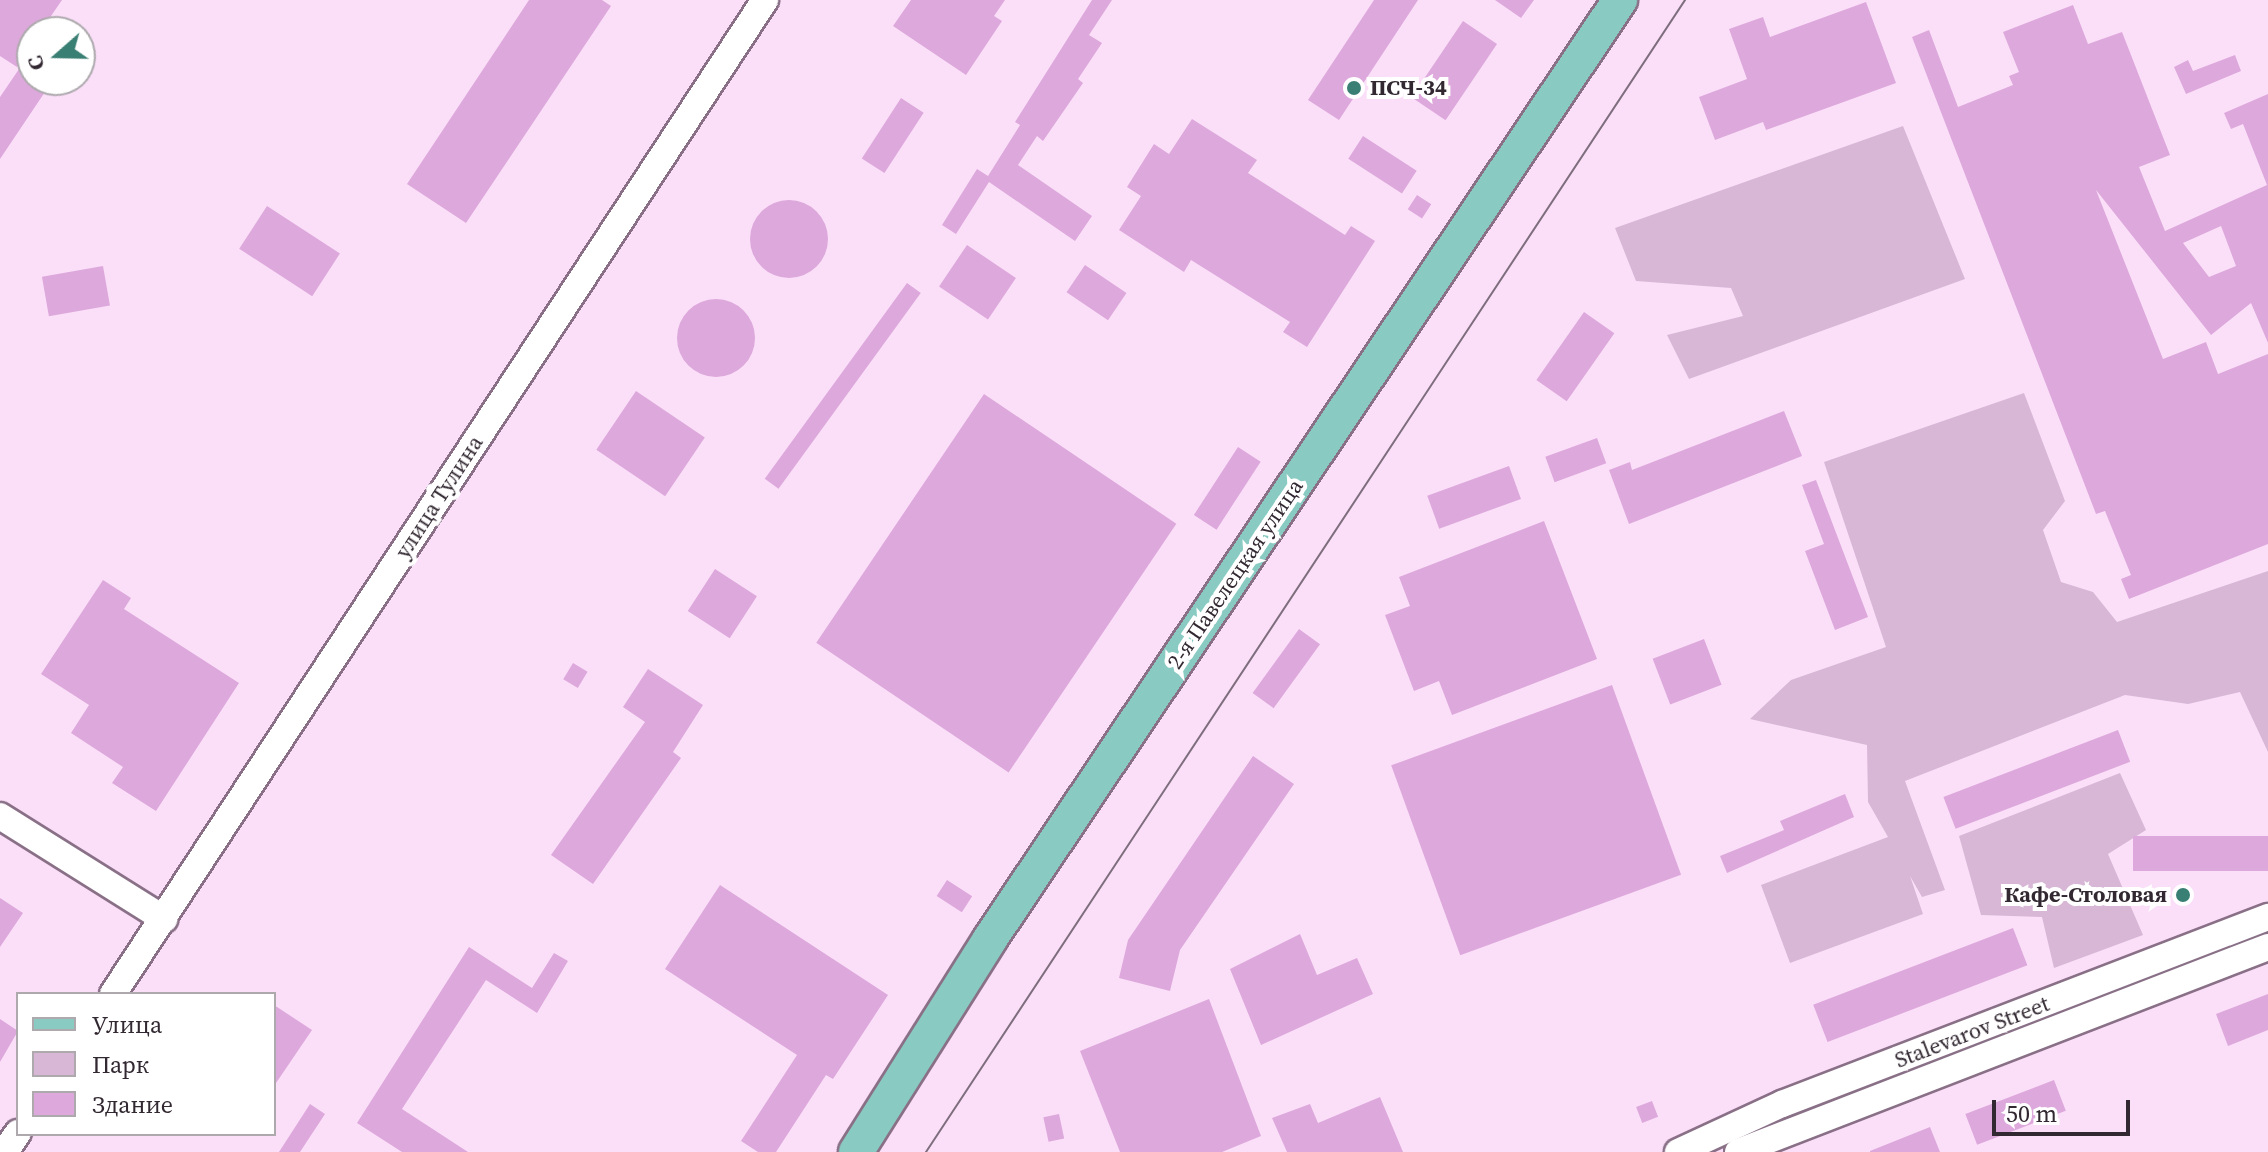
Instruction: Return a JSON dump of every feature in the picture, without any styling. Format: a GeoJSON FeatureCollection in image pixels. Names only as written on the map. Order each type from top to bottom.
{"type":"FeatureCollection","features":[{"type":"Feature","properties":{"kind":"main road","name":"2-я Павелецкая улица"},"geometry":{"type":"LineString","coordinates":[[856,1152],[990,939],[1620,0]]}},
{"type":"Feature","properties":{"kind":"street","name":"улица Тулина"},"geometry":{"type":"LineString","coordinates":[[114,992],[765,0]]}},
{"type":"Feature","properties":{"kind":"street"},"geometry":{"type":"LineString","coordinates":[[0,816],[164,919]]}},
{"type":"Feature","properties":{"kind":"street","name":"Stalevarov Street"},"geometry":{"type":"LineString","coordinates":[[1678,1152],[1782,1104],[2268,917]]}},
{"type":"Feature","properties":{"kind":"street","name":"Stalevarov Street"},"geometry":{"type":"LineString","coordinates":[[1738,1152],[2268,947]]}},
{"type":"Feature","properties":{"kind":"green space"},"geometry":{"type":"Polygon","coordinates":[[[1903,126],[1965,279],[1689,379],[1667,335],[1743,316],[1731,288],[1636,281],[1615,228],[1903,126]]]}},
{"type":"Feature","properties":{"kind":"green space"},"geometry":{"type":"Polygon","coordinates":[[[2024,393],[2065,501],[2043,530],[2061,582],[2093,592],[2117,622],[2268,571],[2268,752],[2240,692],[2188,704],[2125,695],[1905,781],[1945,890],[1922,897],[1910,876],[1923,914],[1790,963],[1761,885],[1888,837],[1868,802],[1867,745],[1750,719],[1791,680],[1886,647],[1824,462],[2024,393]]]}},
{"type":"Feature","properties":{"kind":"green space"},"geometry":{"type":"Polygon","coordinates":[[[2120,773],[2146,830],[2108,854],[2143,935],[2054,968],[2042,917],[1981,915],[1959,836],[2120,773]]]}},
{"type":"Feature","properties":{"kind":"building"},"geometry":{"type":"Polygon","coordinates":[[[0,0],[62,0],[51,16],[16,16],[16,66],[0,56],[0,0]]]}},
{"type":"Feature","properties":{"kind":"building"},"geometry":{"type":"Polygon","coordinates":[[[529,0],[602,0],[611,6],[466,223],[407,184],[529,0]]]}},
{"type":"Feature","properties":{"kind":"building"},"geometry":{"type":"Polygon","coordinates":[[[911,0],[1005,0],[994,16],[1002,21],[966,75],[893,26],[911,0]]]}},
{"type":"Feature","properties":{"kind":"building"},"geometry":{"type":"Polygon","coordinates":[[[1092,0],[1112,0],[1089,35],[1102,43],[1078,79],[1083,83],[1043,141],[1037,136],[1018,165],[1092,216],[1075,241],[989,182],[956,234],[942,225],[977,169],[988,176],[1020,125],[1015,122],[1092,0]]]}},
{"type":"Feature","properties":{"kind":"building"},"geometry":{"type":"Polygon","coordinates":[[[1374,0],[1418,0],[1339,120],[1308,100],[1374,0]]]}},
{"type":"Feature","properties":{"kind":"building"},"geometry":{"type":"Polygon","coordinates":[[[1495,0],[1534,0],[1521,18],[1495,0]]]}},
{"type":"Feature","properties":{"kind":"building"},"geometry":{"type":"Polygon","coordinates":[[[1866,2],[1896,83],[1766,130],[1763,122],[1715,140],[1699,97],[1747,79],[1729,29],[1763,17],[1770,37],[1866,2]]]}},
{"type":"Feature","properties":{"kind":"building"},"geometry":{"type":"Polygon","coordinates":[[[2073,5],[2088,44],[2122,32],[2170,155],[2139,167],[2165,231],[2267,185],[2243,124],[2231,129],[2224,113],[2268,94],[2268,343],[2251,303],[2211,335],[2096,190],[2163,359],[2206,342],[2218,374],[2268,354],[2268,544],[2129,599],[2121,579],[2131,575],[2105,511],[2096,514],[1912,37],[1929,30],[1958,107],[2013,85],[2009,76],[2019,72],[2003,32],[2073,5]],[[2221,226],[2183,243],[2209,277],[2236,266],[2221,226]]]}},
{"type":"Feature","properties":{"kind":"building"},"geometry":{"type":"Polygon","coordinates":[[[1463,21],[1497,44],[1446,120],[1412,97],[1463,21]]]}},
{"type":"Feature","properties":{"kind":"building"},"geometry":{"type":"Polygon","coordinates":[[[2235,55],[2241,71],[2186,94],[2174,67],[2188,60],[2193,71],[2235,55]]]}},
{"type":"Feature","properties":{"kind":"building"},"geometry":{"type":"Polygon","coordinates":[[[16,74],[16,96],[42,96],[0,159],[0,97],[16,74]]]}},
{"type":"Feature","properties":{"kind":"building"},"geometry":{"type":"Polygon","coordinates":[[[901,98],[924,113],[884,173],[862,158],[901,98]]]}},
{"type":"Feature","properties":{"kind":"building"},"geometry":{"type":"Polygon","coordinates":[[[1192,119],[1257,160],[1248,173],[1345,235],[1351,226],[1375,241],[1307,347],[1283,332],[1290,322],[1191,260],[1184,272],[1119,230],[1141,196],[1127,187],[1154,144],[1169,154],[1192,119]]]}},
{"type":"Feature","properties":{"kind":"building"},"geometry":{"type":"Polygon","coordinates":[[[1363,136],[1417,171],[1402,194],[1348,159],[1363,136]]]}},
{"type":"Feature","properties":{"kind":"building"},"geometry":{"type":"Polygon","coordinates":[[[1417,195],[1431,204],[1422,219],[1408,209],[1417,195]]]}},
{"type":"Feature","properties":{"kind":"building"},"geometry":{"type":"Polygon","coordinates":[[[789,200],[804,203],[816,212],[825,224],[828,239],[825,254],[816,266],[804,275],[789,278],[774,275],[762,266],[753,254],[750,239],[753,224],[762,212],[774,203],[789,200]]]}},
{"type":"Feature","properties":{"kind":"building"},"geometry":{"type":"Polygon","coordinates":[[[267,206],[340,253],[312,296],[239,249],[267,206]]]}},
{"type":"Feature","properties":{"kind":"building"},"geometry":{"type":"Polygon","coordinates":[[[967,245],[1016,278],[988,319],[939,286],[967,245]]]}},
{"type":"Feature","properties":{"kind":"building"},"geometry":{"type":"Polygon","coordinates":[[[1085,265],[1126,293],[1108,320],[1067,292],[1085,265]]]}},
{"type":"Feature","properties":{"kind":"building"},"geometry":{"type":"Polygon","coordinates":[[[103,266],[110,305],[49,316],[42,277],[103,266]]]}},
{"type":"Feature","properties":{"kind":"building"},"geometry":{"type":"Polygon","coordinates":[[[907,283],[921,293],[779,489],[765,479],[907,283]]]}},
{"type":"Feature","properties":{"kind":"building"},"geometry":{"type":"Polygon","coordinates":[[[716,299],[731,302],[743,311],[752,323],[755,338],[752,353],[743,365],[731,374],[716,377],[701,374],[689,365],[680,353],[677,338],[680,323],[689,311],[701,302],[716,299]]]}},
{"type":"Feature","properties":{"kind":"building"},"geometry":{"type":"Polygon","coordinates":[[[1584,312],[1614,333],[1567,401],[1536,380],[1584,312]]]}},
{"type":"Feature","properties":{"kind":"building"},"geometry":{"type":"Polygon","coordinates":[[[636,391],[705,437],[665,496],[596,450],[636,391]]]}},
{"type":"Feature","properties":{"kind":"building"},"geometry":{"type":"Polygon","coordinates":[[[984,394],[1176,524],[1009,772],[816,643],[984,394]]]}},
{"type":"Feature","properties":{"kind":"building"},"geometry":{"type":"Polygon","coordinates":[[[1784,411],[1802,456],[1629,524],[1609,470],[1630,462],[1632,470],[1784,411]]]}},
{"type":"Feature","properties":{"kind":"building"},"geometry":{"type":"Polygon","coordinates":[[[1597,438],[1606,463],[1555,482],[1545,457],[1597,438]]]}},
{"type":"Feature","properties":{"kind":"building"},"geometry":{"type":"Polygon","coordinates":[[[1238,447],[1261,462],[1217,530],[1194,515],[1238,447]]]}},
{"type":"Feature","properties":{"kind":"building"},"geometry":{"type":"Polygon","coordinates":[[[1509,466],[1521,499],[1439,529],[1427,496],[1509,466]]]}},
{"type":"Feature","properties":{"kind":"building"},"geometry":{"type":"Polygon","coordinates":[[[1816,480],[1868,617],[1835,630],[1805,551],[1824,544],[1802,485],[1816,480]]]}},
{"type":"Feature","properties":{"kind":"building"},"geometry":{"type":"Polygon","coordinates":[[[1544,521],[1597,659],[1452,715],[1439,681],[1414,691],[1385,615],[1410,606],[1399,577],[1544,521]]]}},
{"type":"Feature","properties":{"kind":"building"},"geometry":{"type":"Polygon","coordinates":[[[715,569],[757,596],[730,638],[688,611],[715,569]]]}},
{"type":"Feature","properties":{"kind":"building"},"geometry":{"type":"Polygon","coordinates":[[[103,580],[131,598],[124,609],[239,683],[156,811],[112,783],[123,767],[71,733],[89,705],[41,674],[103,580]]]}},
{"type":"Feature","properties":{"kind":"building"},"geometry":{"type":"Polygon","coordinates":[[[1299,629],[1320,644],[1274,708],[1253,693],[1299,629]]]}},
{"type":"Feature","properties":{"kind":"building"},"geometry":{"type":"Polygon","coordinates":[[[1704,639],[1722,685],[1670,704],[1653,659],[1704,639]]]}},
{"type":"Feature","properties":{"kind":"building"},"geometry":{"type":"Polygon","coordinates":[[[573,663],[588,672],[578,688],[563,679],[573,663]]]}},
{"type":"Feature","properties":{"kind":"building"},"geometry":{"type":"Polygon","coordinates":[[[648,669],[703,705],[673,752],[681,758],[593,884],[551,855],[645,722],[623,707],[648,669]]]}},
{"type":"Feature","properties":{"kind":"building"},"geometry":{"type":"Polygon","coordinates":[[[1612,685],[1681,875],[1460,955],[1391,765],[1612,685]]]}},
{"type":"Feature","properties":{"kind":"building"},"geometry":{"type":"Polygon","coordinates":[[[2118,730],[2130,762],[1956,829],[1943,797],[2118,730]]]}},
{"type":"Feature","properties":{"kind":"building"},"geometry":{"type":"Polygon","coordinates":[[[1253,756],[1294,784],[1180,950],[1170,991],[1119,978],[1128,940],[1253,756]]]}},
{"type":"Feature","properties":{"kind":"building"},"geometry":{"type":"Polygon","coordinates":[[[1845,794],[1854,817],[1727,873],[1720,856],[1784,830],[1780,821],[1845,794]]]}},
{"type":"Feature","properties":{"kind":"building"},"geometry":{"type":"Polygon","coordinates":[[[2133,836],[2268,836],[2268,871],[2133,871],[2133,836]]]}},
{"type":"Feature","properties":{"kind":"building"},"geometry":{"type":"Polygon","coordinates":[[[947,880],[972,896],[962,912],[937,896],[947,880]]]}},
{"type":"Feature","properties":{"kind":"building"},"geometry":{"type":"Polygon","coordinates":[[[720,885],[888,995],[833,1079],[826,1075],[776,1152],[758,1152],[741,1141],[797,1055],[665,969],[720,885]]]}},
{"type":"Feature","properties":{"kind":"building"},"geometry":{"type":"Polygon","coordinates":[[[0,898],[23,913],[0,947],[0,898]]]}},
{"type":"Feature","properties":{"kind":"building"},"geometry":{"type":"Polygon","coordinates":[[[2013,928],[2027,965],[1828,1042],[1813,1005],[2013,928]]]}},
{"type":"Feature","properties":{"kind":"building"},"geometry":{"type":"Polygon","coordinates":[[[1300,934],[1317,975],[1357,958],[1373,994],[1261,1045],[1230,969],[1300,934]]]}},
{"type":"Feature","properties":{"kind":"building"},"geometry":{"type":"Polygon","coordinates":[[[469,947],[532,988],[554,953],[568,961],[537,1013],[486,980],[402,1109],[468,1152],[402,1152],[357,1123],[469,947]]]}},
{"type":"Feature","properties":{"kind":"building"},"geometry":{"type":"Polygon","coordinates":[[[2268,994],[2268,1030],[2228,1046],[2216,1014],[2268,994]]]}},
{"type":"Feature","properties":{"kind":"building"},"geometry":{"type":"Polygon","coordinates":[[[1209,999],[1261,1136],[1222,1152],[1120,1152],[1080,1051],[1209,999]]]}},
{"type":"Feature","properties":{"kind":"building"},"geometry":{"type":"Polygon","coordinates":[[[276,1006],[312,1030],[276,1083],[276,1006]]]}},
{"type":"Feature","properties":{"kind":"building"},"geometry":{"type":"Polygon","coordinates":[[[0,1019],[16,1030],[16,1034],[0,1062],[0,1019]]]}},
{"type":"Feature","properties":{"kind":"building"},"geometry":{"type":"Polygon","coordinates":[[[2054,1080],[2066,1111],[1977,1145],[1965,1114],[2054,1080]]]}},
{"type":"Feature","properties":{"kind":"building"},"geometry":{"type":"Polygon","coordinates":[[[1380,1097],[1403,1152],[1287,1152],[1272,1118],[1310,1104],[1318,1123],[1380,1097]]]}},
{"type":"Feature","properties":{"kind":"building"},"geometry":{"type":"Polygon","coordinates":[[[1652,1101],[1658,1117],[1642,1123],[1636,1107],[1652,1101]]]}},
{"type":"Feature","properties":{"kind":"building"},"geometry":{"type":"Polygon","coordinates":[[[310,1104],[325,1114],[300,1152],[279,1152],[310,1104]]]}},
{"type":"Feature","properties":{"kind":"building"},"geometry":{"type":"Polygon","coordinates":[[[1059,1114],[1064,1138],[1049,1142],[1043,1117],[1059,1114]]]}},
{"type":"Feature","properties":{"kind":"building"},"geometry":{"type":"Polygon","coordinates":[[[1930,1127],[1940,1152],[1870,1152],[1870,1151],[1930,1127]]]}},
{"type":"Feature","properties":{"kind":"tram line"},"geometry":{"type":"LineString","coordinates":[[926,1152],[1685,0]]}},
{"type":"Feature","properties":{"kind":"place","name":"ПСЧ-34"},"geometry":{"type":"Point","coordinates":[1354,88]}},
{"type":"Feature","properties":{"kind":"place","name":"Кафе-Столовая"},"geometry":{"type":"Point","coordinates":[2183,895]}}]}
